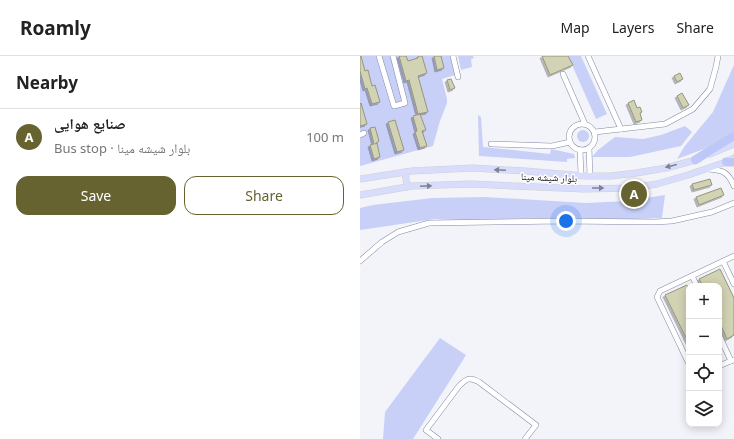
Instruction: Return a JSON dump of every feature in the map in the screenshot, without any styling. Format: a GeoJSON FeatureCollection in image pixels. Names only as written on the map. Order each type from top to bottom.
{"type":"FeatureCollection","features":[{"type":"Feature","properties":{"kind":"highway"},"geometry":{"type":"LineString","coordinates":[[695,160],[734,136]]}},
{"type":"Feature","properties":{"kind":"main road","name":"بلوار شیشه مینا"},"geometry":{"type":"LineString","coordinates":[[360,179],[405,172],[473,168],[590,176],[636,174],[695,160],[734,144]]}},
{"type":"Feature","properties":{"kind":"main road","name":"بلوار شیشه مینا"},"geometry":{"type":"LineString","coordinates":[[360,195],[407,187],[471,184],[576,188],[631,188],[657,184],[688,175],[730,162],[734,158]]}},
{"type":"Feature","properties":{"kind":"main road"},"geometry":{"type":"LineString","coordinates":[[405,172],[407,187]]}},
{"type":"Feature","properties":{"kind":"street"},"geometry":{"type":"LineString","coordinates":[[379,56],[394,106],[405,103],[393,56]]}},
{"type":"Feature","properties":{"kind":"street"},"geometry":{"type":"LineString","coordinates":[[453,56],[458,77]]}},
{"type":"Feature","properties":{"kind":"street"},"geometry":{"type":"LineString","coordinates":[[588,56],[621,129]]}},
{"type":"Feature","properties":{"kind":"street"},"geometry":{"type":"LineString","coordinates":[[595,132],[665,124],[693,109],[710,89],[718,56]]}},
{"type":"Feature","properties":{"kind":"street"},"geometry":{"type":"LineString","coordinates":[[563,74],[585,124],[592,128],[595,132],[596,137],[593,145],[585,150],[580,150],[572,146],[569,137],[571,130],[577,125],[585,124]]}},
{"type":"Feature","properties":{"kind":"street"},"geometry":{"type":"LineString","coordinates":[[491,144],[552,146],[570,142]]}},
{"type":"Feature","properties":{"kind":"street"},"geometry":{"type":"LineString","coordinates":[[589,148],[590,176]]}},
{"type":"Feature","properties":{"kind":"street"},"geometry":{"type":"LineString","coordinates":[[580,150],[581,175]]}},
{"type":"Feature","properties":{"kind":"street"},"geometry":{"type":"LineString","coordinates":[[707,169],[724,171],[734,186]]}},
{"type":"Feature","properties":{"kind":"street"},"geometry":{"type":"LineString","coordinates":[[360,261],[382,242],[398,232],[429,223],[564,221],[655,222],[712,212],[734,203]]}},
{"type":"Feature","properties":{"kind":"street"},"geometry":{"type":"LineString","coordinates":[[686,358],[657,297],[660,290],[734,256]]}},
{"type":"Feature","properties":{"kind":"street"},"geometry":{"type":"LineString","coordinates":[[723,261],[734,284]]}},
{"type":"Feature","properties":{"kind":"street"},"geometry":{"type":"LineString","coordinates":[[692,276],[696,283]]}},
{"type":"Feature","properties":{"kind":"street"},"geometry":{"type":"LineString","coordinates":[[722,340],[733,360],[722,365]]}},
{"type":"Feature","properties":{"kind":"street"},"geometry":{"type":"LineString","coordinates":[[438,439],[426,430],[459,386],[465,380],[473,378],[536,425],[525,439]]}},
{"type":"Feature","properties":{"kind":"shaded area"},"geometry":{"type":"Polygon","coordinates":[[[360,56],[450,56],[455,75],[442,79],[447,103],[433,146],[360,166],[360,56]]]}},
{"type":"Feature","properties":{"kind":"shaded area"},"geometry":{"type":"Polygon","coordinates":[[[458,56],[473,56],[474,58],[471,59],[472,67],[461,70],[458,56]]]}},
{"type":"Feature","properties":{"kind":"shaded area"},"geometry":{"type":"Polygon","coordinates":[[[568,56],[581,56],[607,114],[596,119],[568,56]]]}},
{"type":"Feature","properties":{"kind":"shaded area"},"geometry":{"type":"Polygon","coordinates":[[[734,65],[734,133],[715,145],[677,159],[684,147],[713,112],[734,65]]]}},
{"type":"Feature","properties":{"kind":"shaded area"},"geometry":{"type":"Polygon","coordinates":[[[478,115],[481,117],[483,147],[550,154],[551,149],[574,154],[575,158],[567,159],[567,162],[479,156],[478,115]]]}},
{"type":"Feature","properties":{"kind":"shaded area"},"geometry":{"type":"Polygon","coordinates":[[[685,126],[692,132],[681,146],[630,157],[592,157],[598,150],[615,137],[643,139],[661,135],[685,126]]]}},
{"type":"Feature","properties":{"kind":"shaded area"},"geometry":{"type":"Polygon","coordinates":[[[581,130],[585,130],[589,136],[585,142],[581,142],[577,138],[577,134],[581,130]]]}},
{"type":"Feature","properties":{"kind":"shaded area"},"geometry":{"type":"Polygon","coordinates":[[[665,195],[662,218],[435,219],[360,230],[360,208],[432,198],[485,197],[586,203],[626,201],[665,195]]]}},
{"type":"Feature","properties":{"kind":"shaded area"},"geometry":{"type":"Polygon","coordinates":[[[440,338],[466,355],[413,439],[383,439],[385,412],[440,338]]]}},
{"type":"Feature","properties":{"kind":"building"},"geometry":{"type":"Polygon","coordinates":[[[360,56],[365,71],[368,70],[372,86],[375,85],[380,102],[372,104],[367,88],[365,89],[360,71],[360,56]]]}},
{"type":"Feature","properties":{"kind":"building"},"geometry":{"type":"Polygon","coordinates":[[[399,56],[406,56],[408,61],[418,58],[418,56],[422,56],[427,73],[418,76],[428,112],[418,114],[409,80],[406,81],[399,56]]]}},
{"type":"Feature","properties":{"kind":"building"},"geometry":{"type":"Polygon","coordinates":[[[434,56],[441,56],[444,68],[437,70],[434,56]]]}},
{"type":"Feature","properties":{"kind":"building"},"geometry":{"type":"Polygon","coordinates":[[[542,56],[568,56],[573,65],[550,75],[542,56]]]}},
{"type":"Feature","properties":{"kind":"building"},"geometry":{"type":"Polygon","coordinates":[[[680,73],[683,79],[677,82],[674,76],[680,73]]]}},
{"type":"Feature","properties":{"kind":"building"},"geometry":{"type":"Polygon","coordinates":[[[451,79],[455,88],[450,90],[447,80],[451,79]]]}},
{"type":"Feature","properties":{"kind":"building"},"geometry":{"type":"Polygon","coordinates":[[[682,93],[689,105],[683,108],[677,96],[682,93]]]}},
{"type":"Feature","properties":{"kind":"building"},"geometry":{"type":"Polygon","coordinates":[[[634,100],[637,108],[640,107],[642,112],[640,113],[642,120],[636,122],[628,103],[634,100]]]}},
{"type":"Feature","properties":{"kind":"building"},"geometry":{"type":"Polygon","coordinates":[[[361,103],[367,124],[360,126],[360,104],[361,103]]]}},
{"type":"Feature","properties":{"kind":"building"},"geometry":{"type":"Polygon","coordinates":[[[420,114],[426,130],[422,131],[427,146],[420,148],[415,132],[417,131],[413,116],[420,114]]]}},
{"type":"Feature","properties":{"kind":"building"},"geometry":{"type":"Polygon","coordinates":[[[395,120],[404,150],[397,152],[388,122],[395,120]]]}},
{"type":"Feature","properties":{"kind":"building"},"geometry":{"type":"Polygon","coordinates":[[[375,127],[379,141],[375,144],[377,143],[380,157],[374,159],[370,145],[374,144],[370,128],[375,127]]]}},
{"type":"Feature","properties":{"kind":"building"},"geometry":{"type":"Polygon","coordinates":[[[710,179],[712,185],[694,190],[692,184],[710,179]]]}},
{"type":"Feature","properties":{"kind":"building"},"geometry":{"type":"Polygon","coordinates":[[[721,188],[724,195],[699,205],[696,197],[721,188]]]}},
{"type":"Feature","properties":{"kind":"building"},"geometry":{"type":"Polygon","coordinates":[[[720,269],[734,298],[734,335],[727,339],[722,328],[722,283],[701,283],[699,279],[720,269]]]}},
{"type":"Feature","properties":{"kind":"building"},"geometry":{"type":"Polygon","coordinates":[[[686,285],[686,338],[665,295],[686,285]]]}},
{"type":"Feature","properties":{"kind":"place","name":"صنایع هوایی"},"geometry":{"type":"Point","coordinates":[634,194]}}]}
